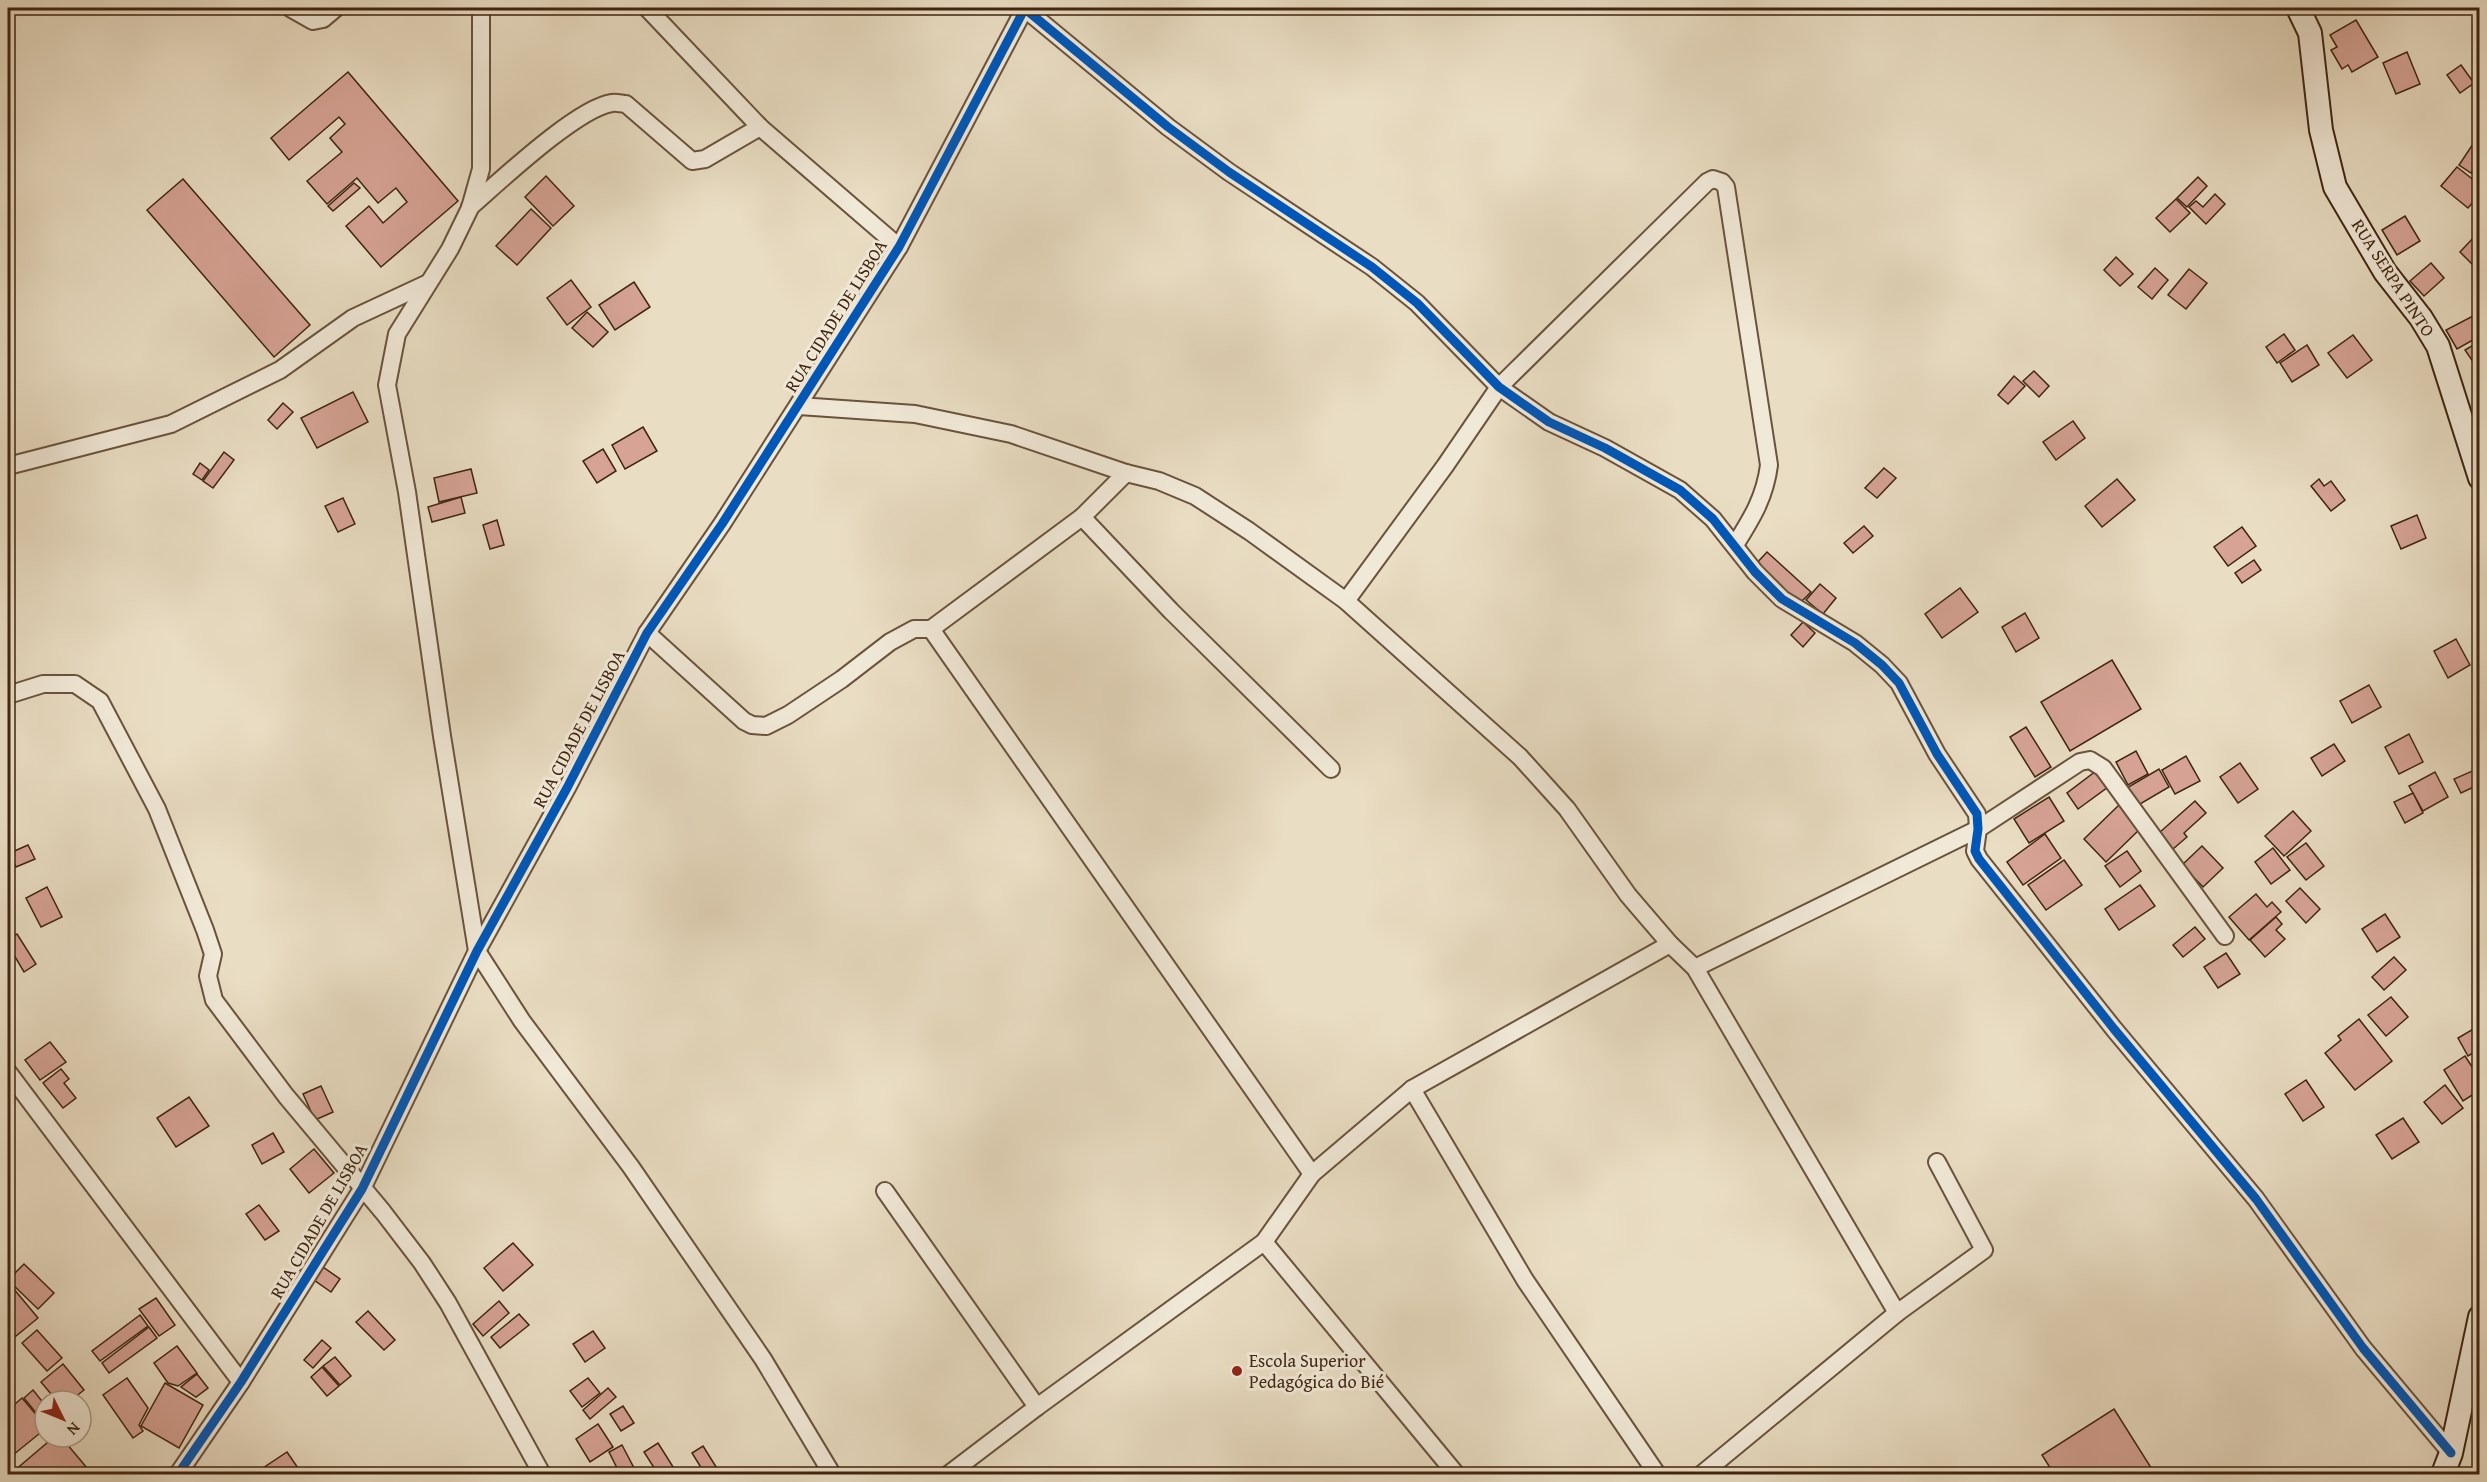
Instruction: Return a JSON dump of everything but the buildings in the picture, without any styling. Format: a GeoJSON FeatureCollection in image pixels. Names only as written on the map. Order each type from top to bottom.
{"type":"FeatureCollection","features":[{"type":"Feature","properties":{"kind":"street"},"geometry":{"type":"LineString","coordinates":[[290,8],[313,21],[323,19],[336,8]]}},
{"type":"Feature","properties":{"kind":"street"},"geometry":{"type":"LineString","coordinates":[[481,8],[481,169],[470,207],[450,249],[426,284],[397,334],[387,385],[407,492],[442,736],[477,951],[522,1021],[631,1167],[763,1359],[832,1474]]}},
{"type":"Feature","properties":{"kind":"street"},"geometry":{"type":"LineString","coordinates":[[647,8],[760,127],[899,247]]}},
{"type":"Feature","properties":{"kind":"street"},"geometry":{"type":"LineString","coordinates":[[1024,8],[1168,127],[1229,172],[1372,267],[1417,303],[1499,387],[1549,422],[1614,452],[1680,490],[1713,519],[1755,572],[1782,600],[1855,643],[1882,665],[1899,684],[1937,754],[1977,814],[1978,829],[1974,851],[1979,859],[2114,1029],[2256,1199],[2447,1464]]}},
{"type":"Feature","properties":{"kind":"street","name":"RUA CIDADE DE LISBOA"},"geometry":{"type":"LineString","coordinates":[[178,1474],[241,1382],[362,1189],[477,951],[567,788],[647,633],[799,406],[899,247],[1024,8]]}},
{"type":"Feature","properties":{"kind":"street","name":"RUA SERPA PINTO"},"geometry":{"type":"LineString","coordinates":[[2298,8],[2310,33],[2321,130],[2335,187],[2385,272],[2421,318],[2438,346],[2480,478]]}},
{"type":"Feature","properties":{"kind":"street"},"geometry":{"type":"LineString","coordinates":[[470,207],[560,131],[586,114],[613,103],[626,104],[692,161],[705,159],[760,127]]}},
{"type":"Feature","properties":{"kind":"street"},"geometry":{"type":"LineString","coordinates":[[1346,601],[1499,387],[1707,182],[1716,179],[1726,187],[1769,465],[1766,488],[1757,512],[1735,545]]}},
{"type":"Feature","properties":{"kind":"street"},"geometry":{"type":"LineString","coordinates":[[8,466],[171,424],[280,370],[353,318],[426,284]]}},
{"type":"Feature","properties":{"kind":"street"},"geometry":{"type":"LineString","coordinates":[[799,406],[926,416],[1011,434],[1126,473],[1160,481],[1195,496],[1249,531],[1346,601],[1520,757],[1568,809],[1628,895],[1670,944],[1695,968],[1897,1313]]}},
{"type":"Feature","properties":{"kind":"street"},"geometry":{"type":"LineString","coordinates":[[647,633],[744,721],[752,725],[766,726],[788,715],[842,679],[890,642],[914,628],[931,629],[1082,518],[1126,473]]}},
{"type":"Feature","properties":{"kind":"street"},"geometry":{"type":"LineString","coordinates":[[1082,518],[1171,611],[1331,769]]}},
{"type":"Feature","properties":{"kind":"street"},"geometry":{"type":"LineString","coordinates":[[931,629],[1312,1174]]}},
{"type":"Feature","properties":{"kind":"street"},"geometry":{"type":"LineString","coordinates":[[8,695],[43,684],[75,684],[100,701],[157,809],[205,930],[213,954],[208,976],[214,1000],[285,1096],[422,1263],[448,1302],[542,1474]]}},
{"type":"Feature","properties":{"kind":"street"},"geometry":{"type":"LineString","coordinates":[[1695,968],[1978,829],[2080,762],[2090,760],[2103,768],[2226,936]]}},
{"type":"Feature","properties":{"kind":"street"},"geometry":{"type":"LineString","coordinates":[[949,1474],[1036,1407],[1264,1242],[1312,1174],[1412,1089],[1670,944]]}},
{"type":"Feature","properties":{"kind":"street"},"geometry":{"type":"LineString","coordinates":[[8,1072],[241,1382]]}},
{"type":"Feature","properties":{"kind":"street"},"geometry":{"type":"LineString","coordinates":[[1412,1089],[1525,1280],[1657,1474]]}},
{"type":"Feature","properties":{"kind":"street"},"geometry":{"type":"LineString","coordinates":[[1702,1474],[1897,1313],[1984,1250],[1937,1162]]}},
{"type":"Feature","properties":{"kind":"street"},"geometry":{"type":"LineString","coordinates":[[885,1191],[1036,1407]]}},
{"type":"Feature","properties":{"kind":"street"},"geometry":{"type":"LineString","coordinates":[[1264,1242],[1456,1474]]}},
{"type":"Feature","properties":{"kind":"street"},"geometry":{"type":"LineString","coordinates":[[2447,1464],[2472,1393],[2480,1317]]}},
{"type":"Feature","properties":{"kind":"cycle path"},"geometry":{"type":"LineString","coordinates":[[1024,8],[1168,127],[1229,172],[1372,267],[1417,303],[1499,387],[1549,422],[1605,448],[1680,490],[1713,519],[1755,572],[1782,599],[1855,643],[1882,665],[1899,683],[1937,754],[1977,814],[1978,829],[1975,851],[1979,859],[2114,1029],[2256,1199],[2363,1348],[2451,1453]]}},
{"type":"Feature","properties":{"kind":"cycle path"},"geometry":{"type":"LineString","coordinates":[[178,1474],[241,1382],[362,1189],[477,951],[567,788],[647,633],[722,524],[899,247],[1025,8]]}},
{"type":"Feature","properties":{"kind":"place","name":"Escola Superior Pedagógica do Bié"},"geometry":{"type":"Point","coordinates":[1237,1371]}}]}
